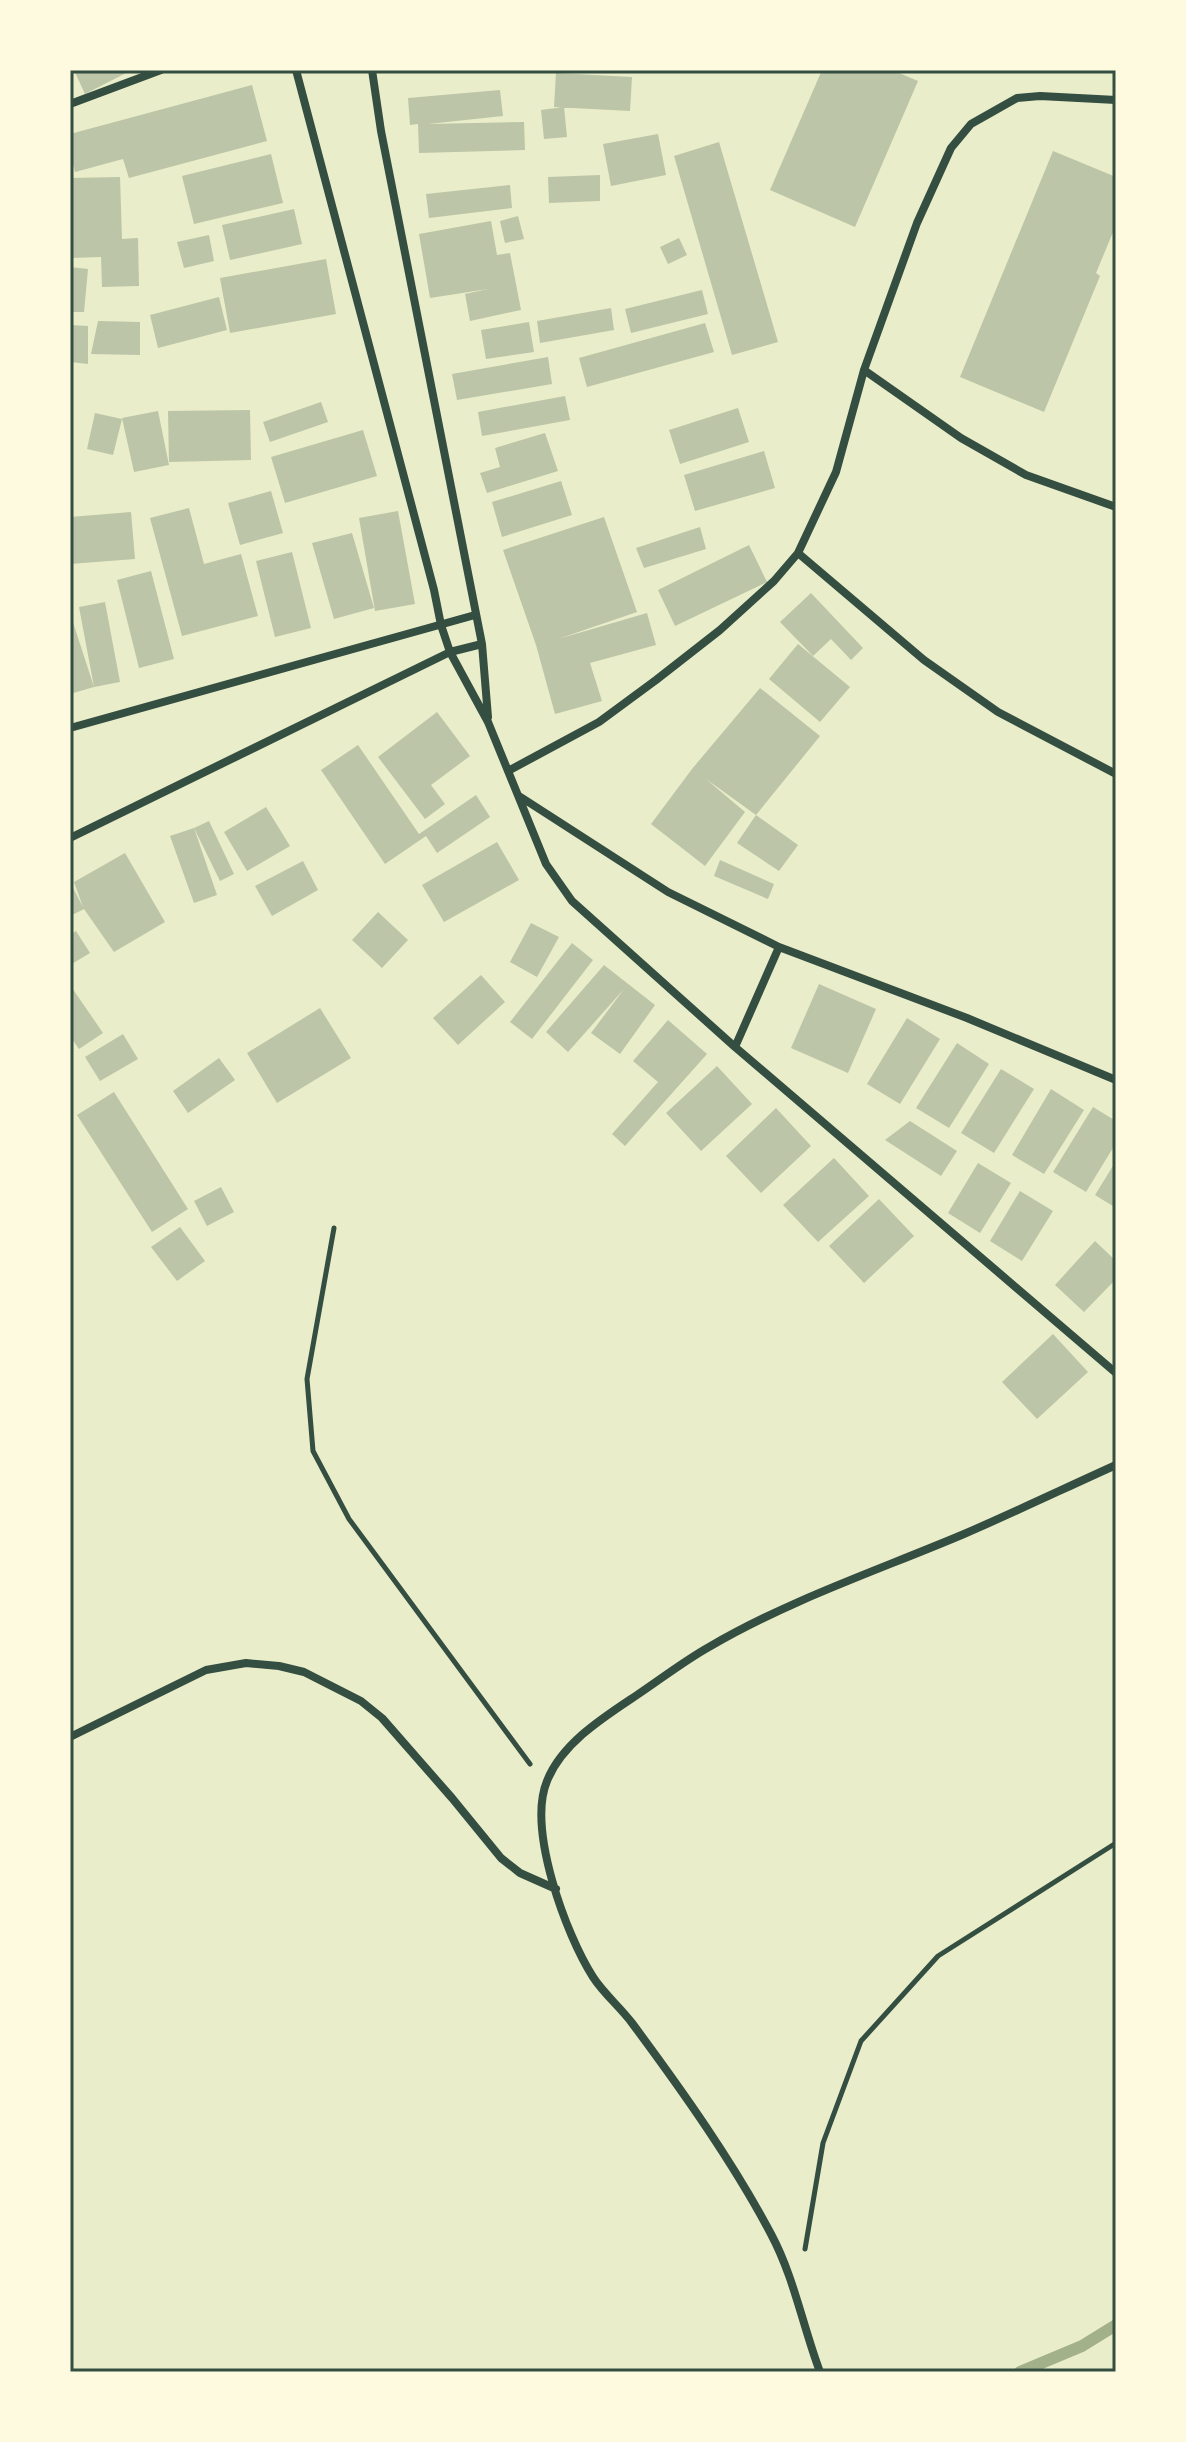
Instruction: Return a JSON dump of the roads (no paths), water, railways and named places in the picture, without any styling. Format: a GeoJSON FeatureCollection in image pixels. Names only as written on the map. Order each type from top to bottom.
{"type":"FeatureCollection","features":[{"type":"Feature","properties":{"kind":"street"},"geometry":{"type":"LineString","coordinates":[[70,104],[161,70]]}},
{"type":"Feature","properties":{"kind":"street"},"geometry":{"type":"LineString","coordinates":[[296,70],[441,625],[450,652],[488,722],[546,864],[572,901],[735,1047],[1116,1373]]}},
{"type":"Feature","properties":{"kind":"street"},"geometry":{"type":"LineString","coordinates":[[372,70],[381,131],[482,644],[488,722]]}},
{"type":"Feature","properties":{"kind":"street"},"geometry":{"type":"LineString","coordinates":[[508,771],[599,722],[633,697],[720,630],[774,581],[798,553],[836,472],[864,370],[917,223],[951,148],[971,124],[1017,98],[1040,96],[1116,100]]}},
{"type":"Feature","properties":{"kind":"street"},"geometry":{"type":"LineString","coordinates":[[864,370],[961,438],[1026,475],[1116,507]]}},
{"type":"Feature","properties":{"kind":"street"},"geometry":{"type":"LineString","coordinates":[[798,553],[924,660],[998,712],[1116,774]]}},
{"type":"Feature","properties":{"kind":"street"},"geometry":{"type":"LineString","coordinates":[[70,728],[475,615]]}},
{"type":"Feature","properties":{"kind":"street"},"geometry":{"type":"LineString","coordinates":[[70,838],[450,652],[482,644]]}},
{"type":"Feature","properties":{"kind":"street"},"geometry":{"type":"LineString","coordinates":[[517,794],[574,834],[668,892],[779,947],[967,1018],[1116,1080]]}},
{"type":"Feature","properties":{"kind":"street"},"geometry":{"type":"LineString","coordinates":[[735,1047],[779,947]]}},
{"type":"Feature","properties":{"kind":"street"},"geometry":{"type":"LineString","coordinates":[[820,2372],[772,2236],[679,2089],[631,2021],[593,1977],[572,1934],[556,1889],[541,1818],[545,1784],[557,1761],[580,1738],[613,1711],[709,1646],[801,1601],[965,1533],[1116,1465]]}},
{"type":"Feature","properties":{"kind":"street"},"geometry":{"type":"LineString","coordinates":[[70,1737],[206,1670],[246,1663],[304,1672],[361,1701],[382,1718],[501,1858],[520,1873],[556,1889]]}},
{"type":"Feature","properties":{"kind":"waterway"},"geometry":{"type":"LineString","coordinates":[[1020,2372],[1082,2346],[1116,2325]]}}]}
